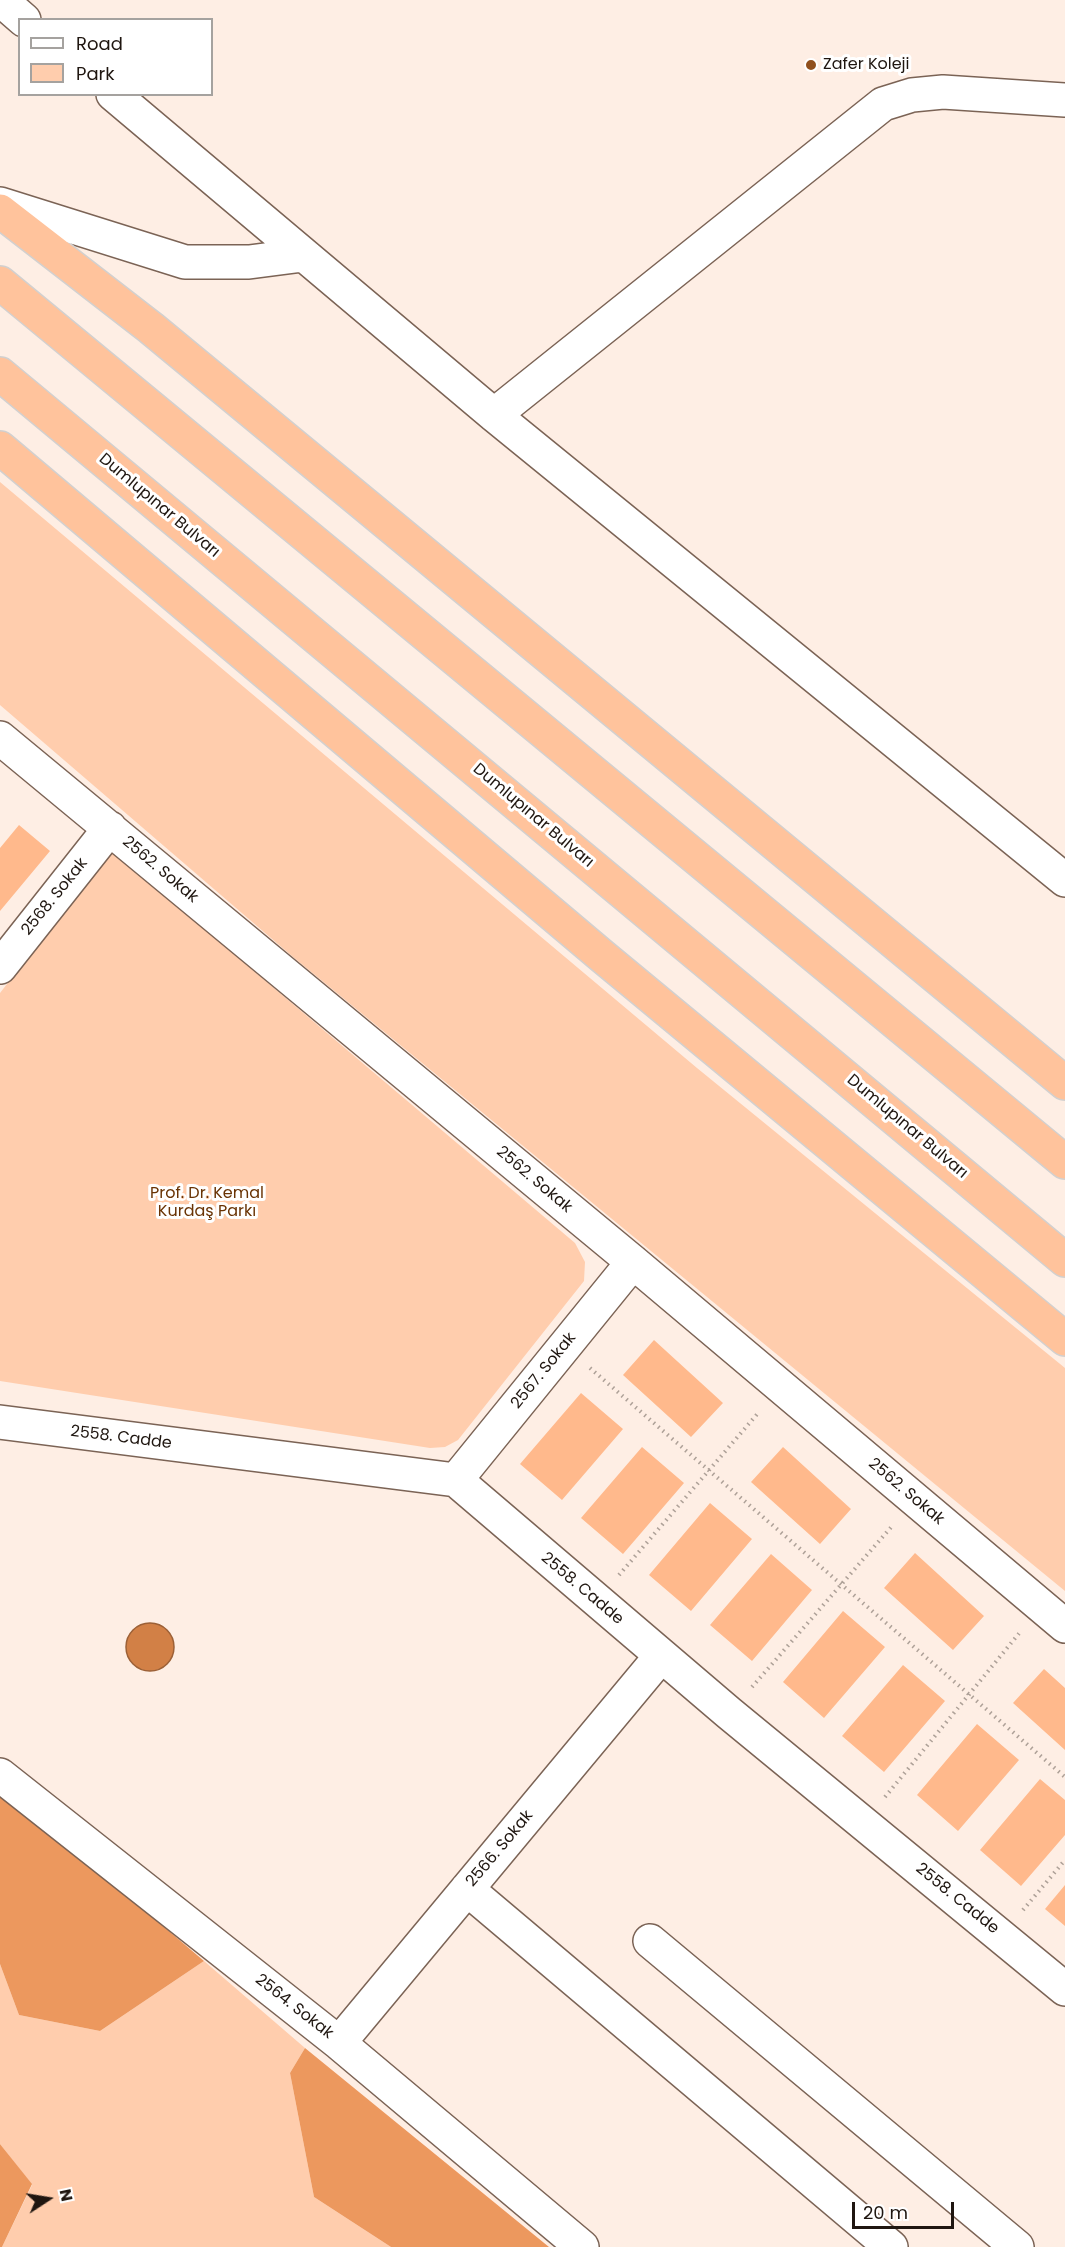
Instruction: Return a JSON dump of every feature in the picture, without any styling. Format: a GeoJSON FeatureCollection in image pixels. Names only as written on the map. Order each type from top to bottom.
{"type":"FeatureCollection","features":[{"type":"Feature","properties":{"kind":"highway"},"geometry":{"type":"LineString","coordinates":[[0,211],[151,328],[1065,1083]]}},
{"type":"Feature","properties":{"kind":"highway"},"geometry":{"type":"LineString","coordinates":[[0,283],[1065,1162]]}},
{"type":"Feature","properties":{"kind":"highway","name":"Dumlupınar Bulvarı"},"geometry":{"type":"LineString","coordinates":[[0,374],[1065,1260]]}},
{"type":"Feature","properties":{"kind":"highway"},"geometry":{"type":"LineString","coordinates":[[0,448],[602,956],[1065,1339]]}},
{"type":"Feature","properties":{"kind":"street"},"geometry":{"type":"LineString","coordinates":[[1,0],[22,18]]}},
{"type":"Feature","properties":{"kind":"street"},"geometry":{"type":"LineString","coordinates":[[494,415],[883,104],[912,95],[944,92],[1065,100]]}},
{"type":"Feature","properties":{"kind":"street"},"geometry":{"type":"LineString","coordinates":[[115,96],[494,415],[1065,880]]}},
{"type":"Feature","properties":{"kind":"street"},"geometry":{"type":"LineString","coordinates":[[0,204],[185,262],[249,262],[303,255]]}},
{"type":"Feature","properties":{"kind":"street","name":"2562. Sokak"},"geometry":{"type":"LineString","coordinates":[[0,738],[633,1262],[1053,1616]]}},
{"type":"Feature","properties":{"kind":"street","name":"2568. Sokak"},"geometry":{"type":"LineString","coordinates":[[0,967],[110,828]]}},
{"type":"Feature","properties":{"kind":"street","name":"2567. Sokak"},"geometry":{"type":"LineString","coordinates":[[456,1480],[633,1262]]}},
{"type":"Feature","properties":{"kind":"street","name":"2558. Cadde"},"geometry":{"type":"LineString","coordinates":[[0,1422],[456,1480],[729,1713],[1065,1989]]}},
{"type":"Feature","properties":{"kind":"street","name":"2566. Sokak"},"geometry":{"type":"LineString","coordinates":[[339,2043],[661,1656]]}},
{"type":"Feature","properties":{"kind":"street","name":"2564. Sokak"},"geometry":{"type":"LineString","coordinates":[[0,1774],[339,2043],[582,2247]]}},
{"type":"Feature","properties":{"kind":"street"},"geometry":{"type":"LineString","coordinates":[[466,1889],[891,2247]]}},
{"type":"Feature","properties":{"kind":"street"},"geometry":{"type":"LineString","coordinates":[[650,1941],[1017,2247]]}},
{"type":"Feature","properties":{"kind":"path"},"geometry":{"type":"LineString","coordinates":[[564,1346],[1065,1777]]}},
{"type":"Feature","properties":{"kind":"path"},"geometry":{"type":"LineString","coordinates":[[596,1601],[781,1386]]}},
{"type":"Feature","properties":{"kind":"path"},"geometry":{"type":"LineString","coordinates":[[729,1713],[915,1500]]}},
{"type":"Feature","properties":{"kind":"path"},"geometry":{"type":"LineString","coordinates":[[864,1824],[969,1694],[1053,1616]]}},
{"type":"Feature","properties":{"kind":"path"},"geometry":{"type":"LineString","coordinates":[[1002,1936],[1065,1860]]}},
{"type":"Feature","properties":{"kind":"green space"},"geometry":{"type":"Polygon","coordinates":[[[0,482],[697,1068],[1065,1368],[1065,1591],[293,957],[0,705],[0,482]]]}},
{"type":"Feature","properties":{"kind":"green space","name":"Prof. Dr. Kemal Kurdaş Parkı"},"geometry":{"type":"Polygon","coordinates":[[[111,850],[575,1243],[585,1262],[584,1281],[458,1440],[445,1447],[430,1448],[0,1381],[0,993],[111,850]]]}},
{"type":"Feature","properties":{"kind":"green space"},"geometry":{"type":"Polygon","coordinates":[[[204,1961],[305,2048],[290,2073],[314,2197],[391,2247],[2,2247],[32,2185],[0,2144],[0,1964],[19,2015],[100,2031],[204,1961]]]}},
{"type":"Feature","properties":{"kind":"shaded area"},"geometry":{"type":"Polygon","coordinates":[[[150,1623],[167,1630],[174,1647],[167,1664],[150,1671],[133,1664],[126,1647],[133,1630],[150,1623]]]}},
{"type":"Feature","properties":{"kind":"shaded area"},"geometry":{"type":"Polygon","coordinates":[[[0,1787],[204,1961],[100,2031],[19,2015],[0,1964],[0,1787]]]}},
{"type":"Feature","properties":{"kind":"shaded area"},"geometry":{"type":"Polygon","coordinates":[[[305,2048],[549,2247],[391,2247],[314,2197],[290,2073],[305,2048]]]}},
{"type":"Feature","properties":{"kind":"shaded area"},"geometry":{"type":"Polygon","coordinates":[[[0,2144],[32,2184],[2,2247],[0,2247],[0,2144]]]}},
{"type":"Feature","properties":{"kind":"building"},"geometry":{"type":"Polygon","coordinates":[[[19,825],[50,851],[0,911],[0,848],[19,825]]]}},
{"type":"Feature","properties":{"kind":"building"},"geometry":{"type":"Polygon","coordinates":[[[654,1340],[723,1403],[691,1437],[623,1375],[654,1340]]]}},
{"type":"Feature","properties":{"kind":"building"},"geometry":{"type":"Polygon","coordinates":[[[581,1393],[623,1429],[562,1500],[520,1464],[581,1393]]]}},
{"type":"Feature","properties":{"kind":"building"},"geometry":{"type":"Polygon","coordinates":[[[642,1447],[684,1483],[623,1554],[581,1518],[642,1447]]]}},
{"type":"Feature","properties":{"kind":"building"},"geometry":{"type":"Polygon","coordinates":[[[783,1447],[851,1509],[820,1544],[751,1482],[783,1447]]]}},
{"type":"Feature","properties":{"kind":"building"},"geometry":{"type":"Polygon","coordinates":[[[710,1503],[752,1539],[691,1611],[649,1575],[710,1503]]]}},
{"type":"Feature","properties":{"kind":"building"},"geometry":{"type":"Polygon","coordinates":[[[915,1553],[984,1616],[953,1650],[884,1588],[915,1553]]]}},
{"type":"Feature","properties":{"kind":"building"},"geometry":{"type":"Polygon","coordinates":[[[771,1554],[812,1590],[752,1661],[710,1625],[771,1554]]]}},
{"type":"Feature","properties":{"kind":"building"},"geometry":{"type":"Polygon","coordinates":[[[843,1611],[885,1647],[824,1718],[783,1682],[843,1611]]]}},
{"type":"Feature","properties":{"kind":"building"},"geometry":{"type":"Polygon","coordinates":[[[903,1665],[945,1701],[884,1772],[842,1736],[903,1665]]]}},
{"type":"Feature","properties":{"kind":"building"},"geometry":{"type":"Polygon","coordinates":[[[1044,1669],[1065,1688],[1065,1750],[1013,1703],[1044,1669]]]}},
{"type":"Feature","properties":{"kind":"building"},"geometry":{"type":"Polygon","coordinates":[[[977,1724],[1019,1760],[958,1831],[917,1795],[977,1724]]]}},
{"type":"Feature","properties":{"kind":"building"},"geometry":{"type":"Polygon","coordinates":[[[1040,1779],[1065,1800],[1065,1835],[1021,1886],[980,1850],[1040,1779]]]}},
{"type":"Feature","properties":{"kind":"building"},"geometry":{"type":"Polygon","coordinates":[[[1065,1885],[1065,1926],[1045,1909],[1065,1885]]]}},
{"type":"Feature","properties":{"kind":"place","name":"Zafer Koleji"},"geometry":{"type":"Point","coordinates":[811,65]}}]}
